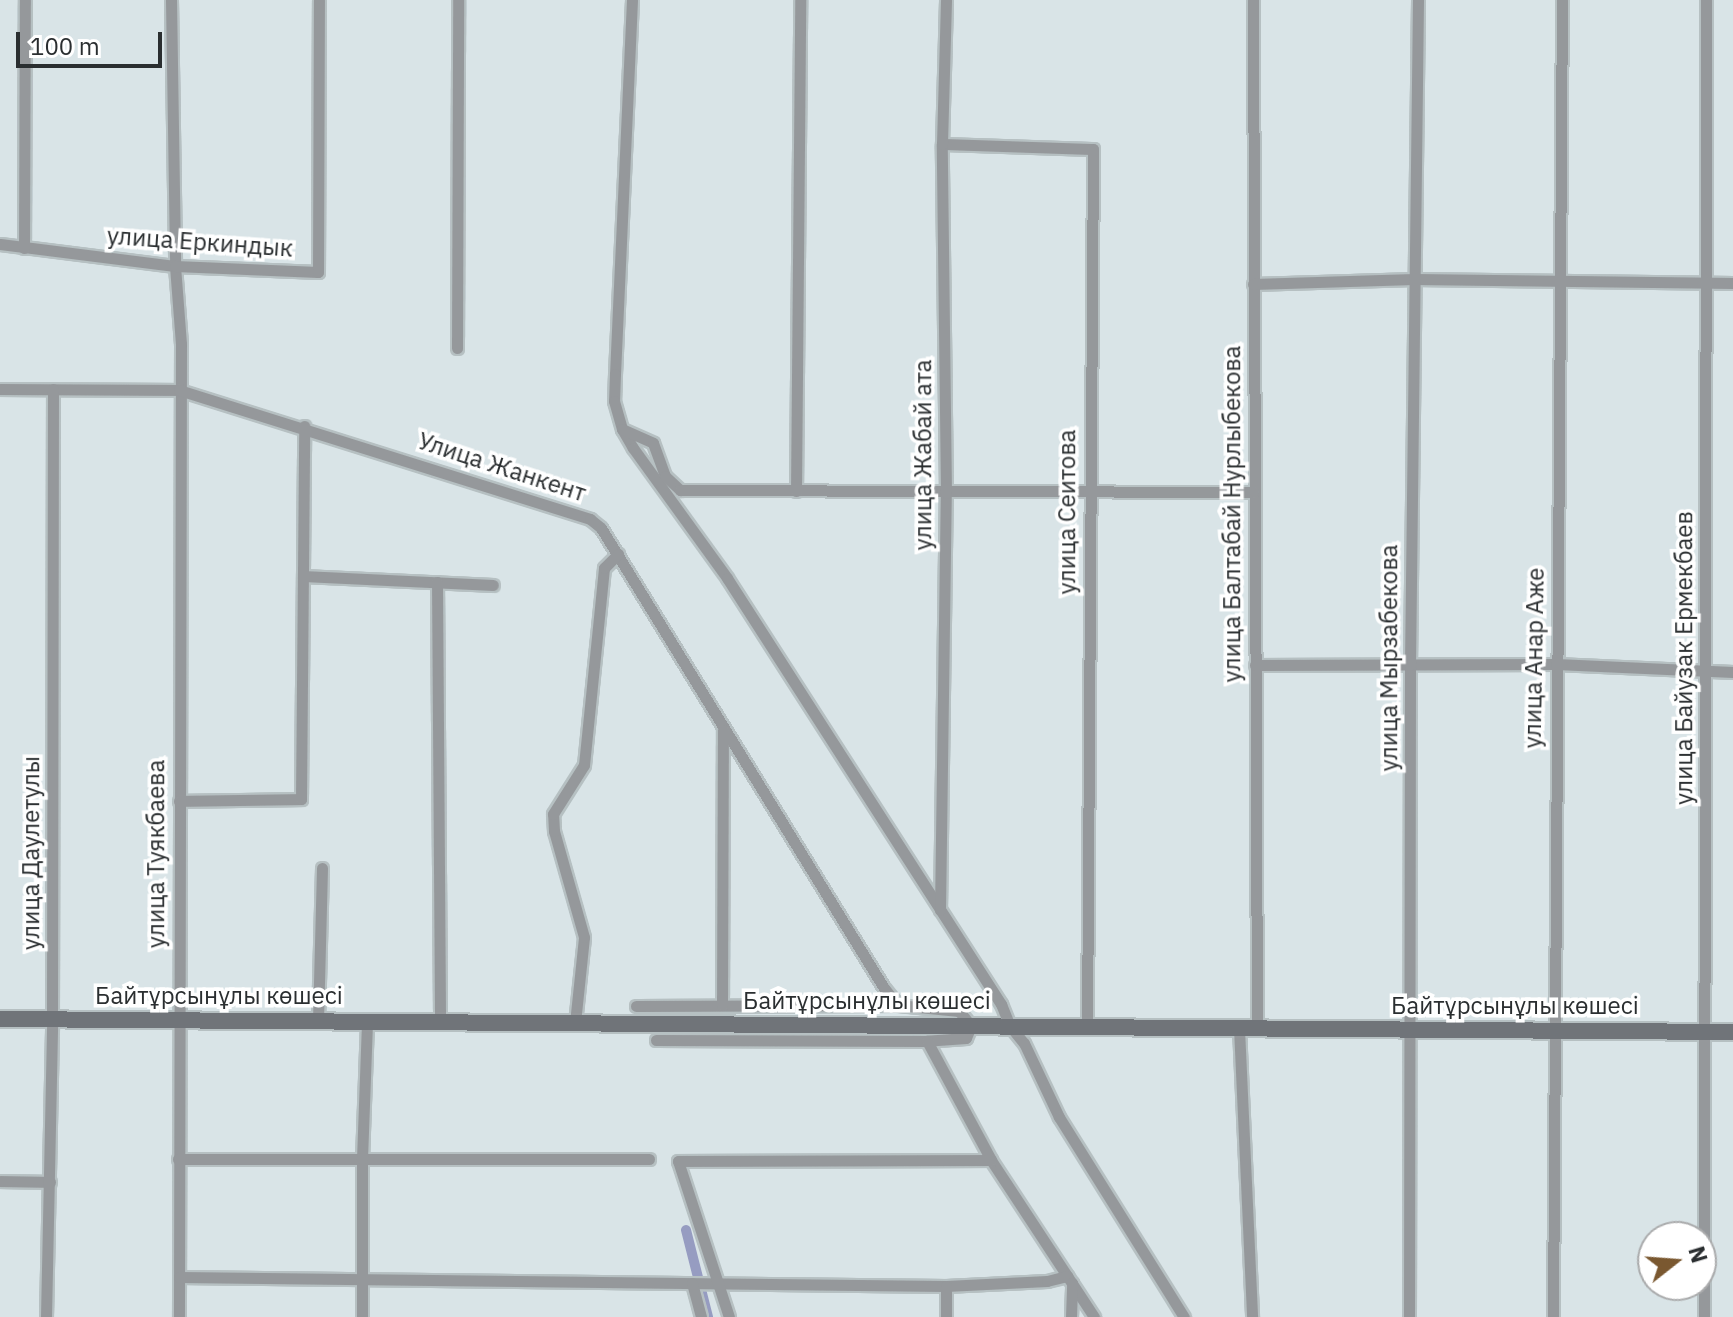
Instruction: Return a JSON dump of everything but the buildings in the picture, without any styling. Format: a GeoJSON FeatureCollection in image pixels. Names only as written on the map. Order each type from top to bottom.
{"type":"FeatureCollection","features":[{"type":"Feature","properties":{"kind":"main road","name":"Байтұрсынұлы көшесі"},"geometry":{"type":"LineString","coordinates":[[0,1019],[1733,1032]]}},
{"type":"Feature","properties":{"kind":"street"},"geometry":{"type":"LineString","coordinates":[[24,248],[25,0]]}},
{"type":"Feature","properties":{"kind":"street","name":"улица Туякбаева"},"geometry":{"type":"LineString","coordinates":[[171,0],[175,266],[181,344],[179,1317]]}},
{"type":"Feature","properties":{"kind":"street","name":"улица Еркиндык"},"geometry":{"type":"LineString","coordinates":[[0,244],[175,266],[318,272],[319,0]]}},
{"type":"Feature","properties":{"kind":"street"},"geometry":{"type":"LineString","coordinates":[[457,348],[458,0]]}},
{"type":"Feature","properties":{"kind":"street"},"geometry":{"type":"LineString","coordinates":[[632,0],[614,401],[622,429],[727,578],[1001,1004],[1010,1026],[1024,1043],[1059,1117],[1184,1317]]}},
{"type":"Feature","properties":{"kind":"street"},"geometry":{"type":"LineString","coordinates":[[796,491],[800,0]]}},
{"type":"Feature","properties":{"kind":"street","name":"улица Жабай ата"},"geometry":{"type":"LineString","coordinates":[[940,910],[946,493],[942,144],[946,0]]}},
{"type":"Feature","properties":{"kind":"street","name":"улица Балтабай Нурлыбекова"},"geometry":{"type":"LineString","coordinates":[[1253,0],[1257,1028]]}},
{"type":"Feature","properties":{"kind":"street","name":"улица Мырзабекова"},"geometry":{"type":"LineString","coordinates":[[1409,1317],[1410,665],[1418,0]]}},
{"type":"Feature","properties":{"kind":"street","name":"улица Анар Аже"},"geometry":{"type":"LineString","coordinates":[[1553,1317],[1562,0]]}},
{"type":"Feature","properties":{"kind":"street","name":"улица Байузак Ермекбаев"},"geometry":{"type":"LineString","coordinates":[[1704,1317],[1707,1032],[1706,0]]}},
{"type":"Feature","properties":{"kind":"street","name":"улица Сеитова"},"geometry":{"type":"LineString","coordinates":[[942,144],[1093,149],[1087,1027]]}},
{"type":"Feature","properties":{"kind":"street"},"geometry":{"type":"LineString","coordinates":[[1253,284],[1414,279],[1733,283]]}},
{"type":"Feature","properties":{"kind":"street","name":"Улица Жанкент"},"geometry":{"type":"LineString","coordinates":[[0,389],[179,390],[304,426],[590,519],[618,554],[723,729],[884,988],[898,1005]]}},
{"type":"Feature","properties":{"kind":"street","name":"улица Даулетулы"},"geometry":{"type":"LineString","coordinates":[[46,1317],[52,1019],[53,389]]}},
{"type":"Feature","properties":{"kind":"street"},"geometry":{"type":"LineString","coordinates":[[179,801],[301,799],[304,426]]}},
{"type":"Feature","properties":{"kind":"street"},"geometry":{"type":"LineString","coordinates":[[622,429],[653,443],[665,476],[680,490],[1253,492]]}},
{"type":"Feature","properties":{"kind":"street"},"geometry":{"type":"LineString","coordinates":[[575,1023],[584,937],[554,831],[553,814],[584,765],[604,568],[618,554]]}},
{"type":"Feature","properties":{"kind":"street"},"geometry":{"type":"LineString","coordinates":[[303,576],[493,585]]}},
{"type":"Feature","properties":{"kind":"street"},"geometry":{"type":"LineString","coordinates":[[437,582],[440,1022]]}},
{"type":"Feature","properties":{"kind":"street"},"geometry":{"type":"LineString","coordinates":[[1255,665],[1556,664],[1733,672]]}},
{"type":"Feature","properties":{"kind":"street"},"geometry":{"type":"LineString","coordinates":[[722,1005],[723,729]]}},
{"type":"Feature","properties":{"kind":"street"},"geometry":{"type":"LineString","coordinates":[[318,1021],[322,868]]}},
{"type":"Feature","properties":{"kind":"street"},"geometry":{"type":"LineString","coordinates":[[636,1006],[898,1005],[959,1011],[971,1026],[966,1038],[927,1041],[656,1040]]}},
{"type":"Feature","properties":{"kind":"street"},"geometry":{"type":"LineString","coordinates":[[362,1317],[362,1159],[367,1021]]}},
{"type":"Feature","properties":{"kind":"street"},"geometry":{"type":"LineString","coordinates":[[1239,1028],[1252,1317]]}},
{"type":"Feature","properties":{"kind":"street"},"geometry":{"type":"LineString","coordinates":[[927,1041],[991,1160],[1094,1317]]}},
{"type":"Feature","properties":{"kind":"street"},"geometry":{"type":"LineString","coordinates":[[178,1159],[649,1159]]}},
{"type":"Feature","properties":{"kind":"street"},"geometry":{"type":"LineString","coordinates":[[729,1317],[715,1283],[678,1161],[991,1160]]}},
{"type":"Feature","properties":{"kind":"street"},"geometry":{"type":"LineString","coordinates":[[0,1181],[50,1182]]}},
{"type":"Feature","properties":{"kind":"street"},"geometry":{"type":"LineString","coordinates":[[179,1277],[946,1286],[1069,1279]]}},
{"type":"Feature","properties":{"kind":"street"},"geometry":{"type":"LineString","coordinates":[[1069,1279],[1071,1317]]}},
{"type":"Feature","properties":{"kind":"street"},"geometry":{"type":"LineString","coordinates":[[692,1283],[701,1317]]}},
{"type":"Feature","properties":{"kind":"street"},"geometry":{"type":"LineString","coordinates":[[946,1286],[946,1317]]}},
{"type":"Feature","properties":{"kind":"waterway"},"geometry":{"type":"LineString","coordinates":[[686,1230],[708,1317]]}}]}
